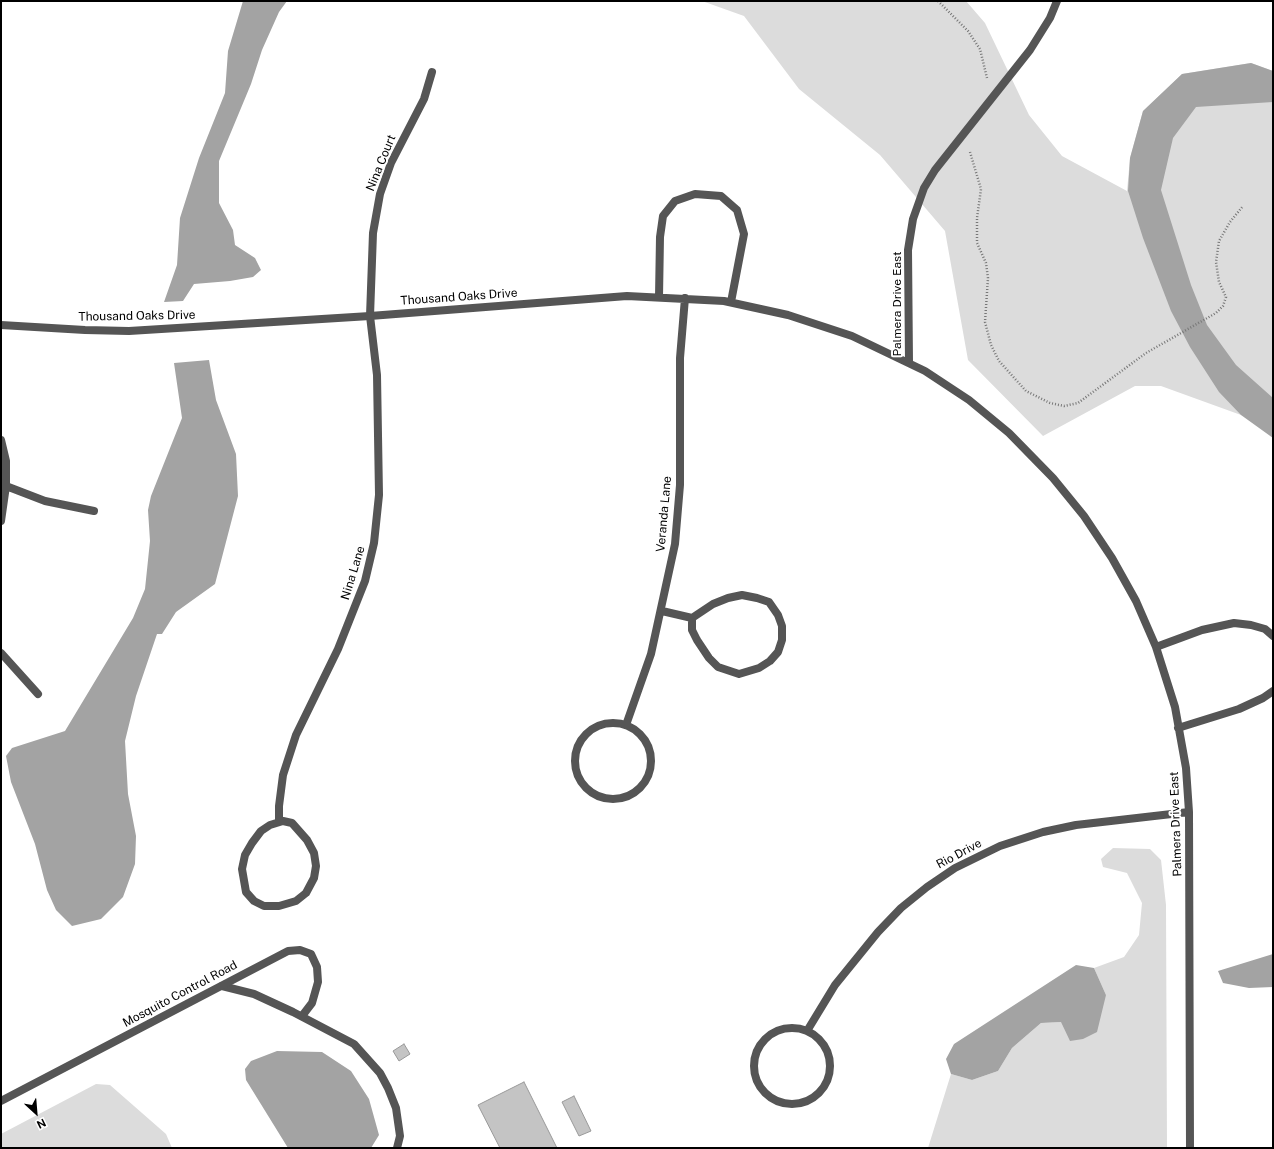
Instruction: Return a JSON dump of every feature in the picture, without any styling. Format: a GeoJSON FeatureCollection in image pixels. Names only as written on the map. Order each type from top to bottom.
{"type":"FeatureCollection","features":[{"type":"Feature","properties":{"kind":"street","name":"Palmera Drive East"},"geometry":{"type":"LineString","coordinates":[[1057,1],[1050,18],[1030,50],[935,170],[924,188],[913,219],[908,250],[909,362],[969,400],[1009,433],[1054,478],[1084,516],[1112,558],[1136,601],[1156,646],[1175,707],[1186,768],[1189,812],[1190,1148]]}},
{"type":"Feature","properties":{"kind":"street","name":"Nina Court"},"geometry":{"type":"LineString","coordinates":[[370,316],[373,233],[380,194],[391,163],[424,99],[432,72]]}},
{"type":"Feature","properties":{"kind":"street"},"geometry":{"type":"LineString","coordinates":[[659,297],[660,237],[663,216],[675,201],[695,194],[721,196],[737,210],[744,234],[731,302]]}},
{"type":"Feature","properties":{"kind":"street","name":"Thousand Oaks Drive"},"geometry":{"type":"LineString","coordinates":[[1,325],[129,331],[370,316],[627,296],[685,298],[731,302],[796,317],[852,336],[909,362]]}},
{"type":"Feature","properties":{"kind":"street","name":"Veranda Lane"},"geometry":{"type":"LineString","coordinates":[[626,725],[651,654],[662,611],[675,544],[680,485],[680,358],[685,298]]}},
{"type":"Feature","properties":{"kind":"street","name":"Nina Lane"},"geometry":{"type":"LineString","coordinates":[[279,822],[279,806],[283,775],[296,735],[341,642],[365,581],[374,543],[379,495],[377,375],[370,316]]}},
{"type":"Feature","properties":{"kind":"street"},"geometry":{"type":"LineString","coordinates":[[1,440],[6,461],[6,486],[1,521]]}},
{"type":"Feature","properties":{"kind":"street"},"geometry":{"type":"LineString","coordinates":[[6,486],[45,501],[94,511]]}},
{"type":"Feature","properties":{"kind":"street"},"geometry":{"type":"LineString","coordinates":[[742,595],[757,598],[770,602],[778,615],[782,626],[782,640],[778,652],[759,668],[739,674],[730,672],[718,667],[709,658],[692,630],[692,618],[700,611],[728,598],[742,595]]}},
{"type":"Feature","properties":{"kind":"street"},"geometry":{"type":"LineString","coordinates":[[662,611],[692,618]]}},
{"type":"Feature","properties":{"kind":"street"},"geometry":{"type":"LineString","coordinates":[[1156,646],[1202,630],[1234,624],[1251,624],[1265,629],[1273,636]]}},
{"type":"Feature","properties":{"kind":"street"},"geometry":{"type":"LineString","coordinates":[[1,653],[38,694]]}},
{"type":"Feature","properties":{"kind":"street"},"geometry":{"type":"LineString","coordinates":[[1178,728],[1239,709],[1263,698],[1273,691]]}},
{"type":"Feature","properties":{"kind":"street"},"geometry":{"type":"LineString","coordinates":[[611,723],[626,725],[638,732],[647,745],[651,760],[648,776],[638,789],[624,797],[608,799],[601,797],[592,793],[579,779],[575,760],[576,751],[585,734],[593,728],[611,723]]}},
{"type":"Feature","properties":{"kind":"street","name":"Rio Drive"},"geometry":{"type":"LineString","coordinates":[[807,1031],[835,985],[878,932],[906,904],[927,887],[955,868],[1000,846],[1043,832],[1076,825],[1189,812]]}},
{"type":"Feature","properties":{"kind":"street"},"geometry":{"type":"LineString","coordinates":[[279,822],[292,823],[307,840],[314,853],[316,866],[314,878],[306,893],[296,901],[279,906],[264,906],[254,901],[246,892],[242,869],[246,855],[252,843],[261,831],[270,825],[279,822]]}},
{"type":"Feature","properties":{"kind":"street","name":"Mosquito Control Road"},"geometry":{"type":"LineString","coordinates":[[1,1101],[288,951],[300,950],[311,954],[318,966],[318,982],[312,1003],[302,1016]]}},
{"type":"Feature","properties":{"kind":"street"},"geometry":{"type":"LineString","coordinates":[[222,986],[254,994],[302,1016],[354,1044],[380,1072],[396,1108],[400,1136],[397,1148]]}},
{"type":"Feature","properties":{"kind":"street"},"geometry":{"type":"LineString","coordinates":[[792,1028],[807,1031],[817,1037],[824,1044],[829,1054],[830,1066],[828,1077],[824,1087],[816,1096],[795,1104],[783,1103],[764,1091],[758,1082],[755,1073],[756,1054],[766,1038],[774,1033],[792,1028]]}},
{"type":"Feature","properties":{"kind":"path"},"geometry":{"type":"LineString","coordinates":[[938,1],[968,31],[980,49],[988,81]]}},
{"type":"Feature","properties":{"kind":"path"},"geometry":{"type":"LineString","coordinates":[[969,150],[981,189],[977,218],[977,243],[986,262],[988,278],[985,322],[991,345],[999,361],[1026,391],[1050,403],[1064,406],[1078,403],[1146,353],[1216,313],[1223,306],[1226,296],[1219,282],[1216,262],[1219,242],[1230,222],[1243,206]]}},
{"type":"Feature","properties":{"kind":"shaded area"},"geometry":{"type":"Polygon","coordinates":[[[243,1],[287,1],[279,12],[262,50],[251,84],[219,161],[219,203],[233,230],[235,245],[255,258],[261,270],[253,277],[230,281],[194,284],[183,301],[164,302],[177,265],[180,218],[199,158],[225,93],[228,51],[243,1]]]}},
{"type":"Feature","properties":{"kind":"shaded area"},"geometry":{"type":"Polygon","coordinates":[[[702,1],[966,1],[985,23],[1029,115],[1062,156],[1127,191],[1130,158],[1143,111],[1182,74],[1251,63],[1273,71],[1273,421],[1241,415],[1161,386],[1135,386],[1043,436],[968,360],[945,231],[880,155],[799,89],[744,16],[702,1]]]}},
{"type":"Feature","properties":{"kind":"shaded area"},"geometry":{"type":"Polygon","coordinates":[[[1251,63],[1273,71],[1273,102],[1196,107],[1173,138],[1161,190],[1191,285],[1207,325],[1236,365],[1273,398],[1273,438],[1241,415],[1219,392],[1190,347],[1171,311],[1143,238],[1128,191],[1130,158],[1143,111],[1182,74],[1251,63]]]}},
{"type":"Feature","properties":{"kind":"shaded area"},"geometry":{"type":"Polygon","coordinates":[[[209,360],[216,400],[236,454],[238,496],[215,584],[176,612],[162,634],[157,634],[136,696],[125,741],[128,794],[136,836],[135,864],[123,897],[101,919],[72,926],[56,910],[47,890],[35,844],[11,782],[6,756],[12,748],[65,731],[133,618],[145,589],[150,541],[148,510],[151,496],[182,418],[174,363],[209,360]]]}},
{"type":"Feature","properties":{"kind":"shaded area"},"geometry":{"type":"Polygon","coordinates":[[[1113,848],[1150,849],[1161,860],[1166,905],[1167,1148],[928,1148],[951,1074],[972,1080],[998,1071],[1012,1048],[1041,1023],[1061,1022],[1106,995],[1094,968],[1124,957],[1139,935],[1142,903],[1127,873],[1103,867],[1101,859],[1113,848]]]}},
{"type":"Feature","properties":{"kind":"shaded area"},"geometry":{"type":"Polygon","coordinates":[[[1273,954],[1273,987],[1249,988],[1223,983],[1218,971],[1273,954]]]}},
{"type":"Feature","properties":{"kind":"shaded area"},"geometry":{"type":"Polygon","coordinates":[[[1076,965],[1094,968],[1106,995],[1097,1032],[1083,1039],[1070,1041],[1061,1022],[1041,1023],[1012,1048],[998,1071],[972,1080],[951,1074],[946,1059],[954,1044],[1076,965]]]}},
{"type":"Feature","properties":{"kind":"shaded area"},"geometry":{"type":"Polygon","coordinates":[[[277,1051],[322,1052],[351,1071],[369,1099],[379,1135],[371,1148],[288,1148],[246,1080],[245,1069],[251,1061],[277,1051]]]}},
{"type":"Feature","properties":{"kind":"shaded area"},"geometry":{"type":"Polygon","coordinates":[[[96,1084],[110,1085],[166,1134],[172,1148],[1,1148],[1,1134],[96,1084]]]}},
{"type":"Feature","properties":{"kind":"building"},"geometry":{"type":"Polygon","coordinates":[[[404,1044],[410,1054],[399,1061],[393,1051],[404,1044]]]}},
{"type":"Feature","properties":{"kind":"building"},"geometry":{"type":"Polygon","coordinates":[[[524,1082],[557,1148],[500,1148],[478,1105],[524,1082]]]}},
{"type":"Feature","properties":{"kind":"building"},"geometry":{"type":"Polygon","coordinates":[[[574,1096],[591,1131],[579,1136],[562,1102],[574,1096]]]}}]}
